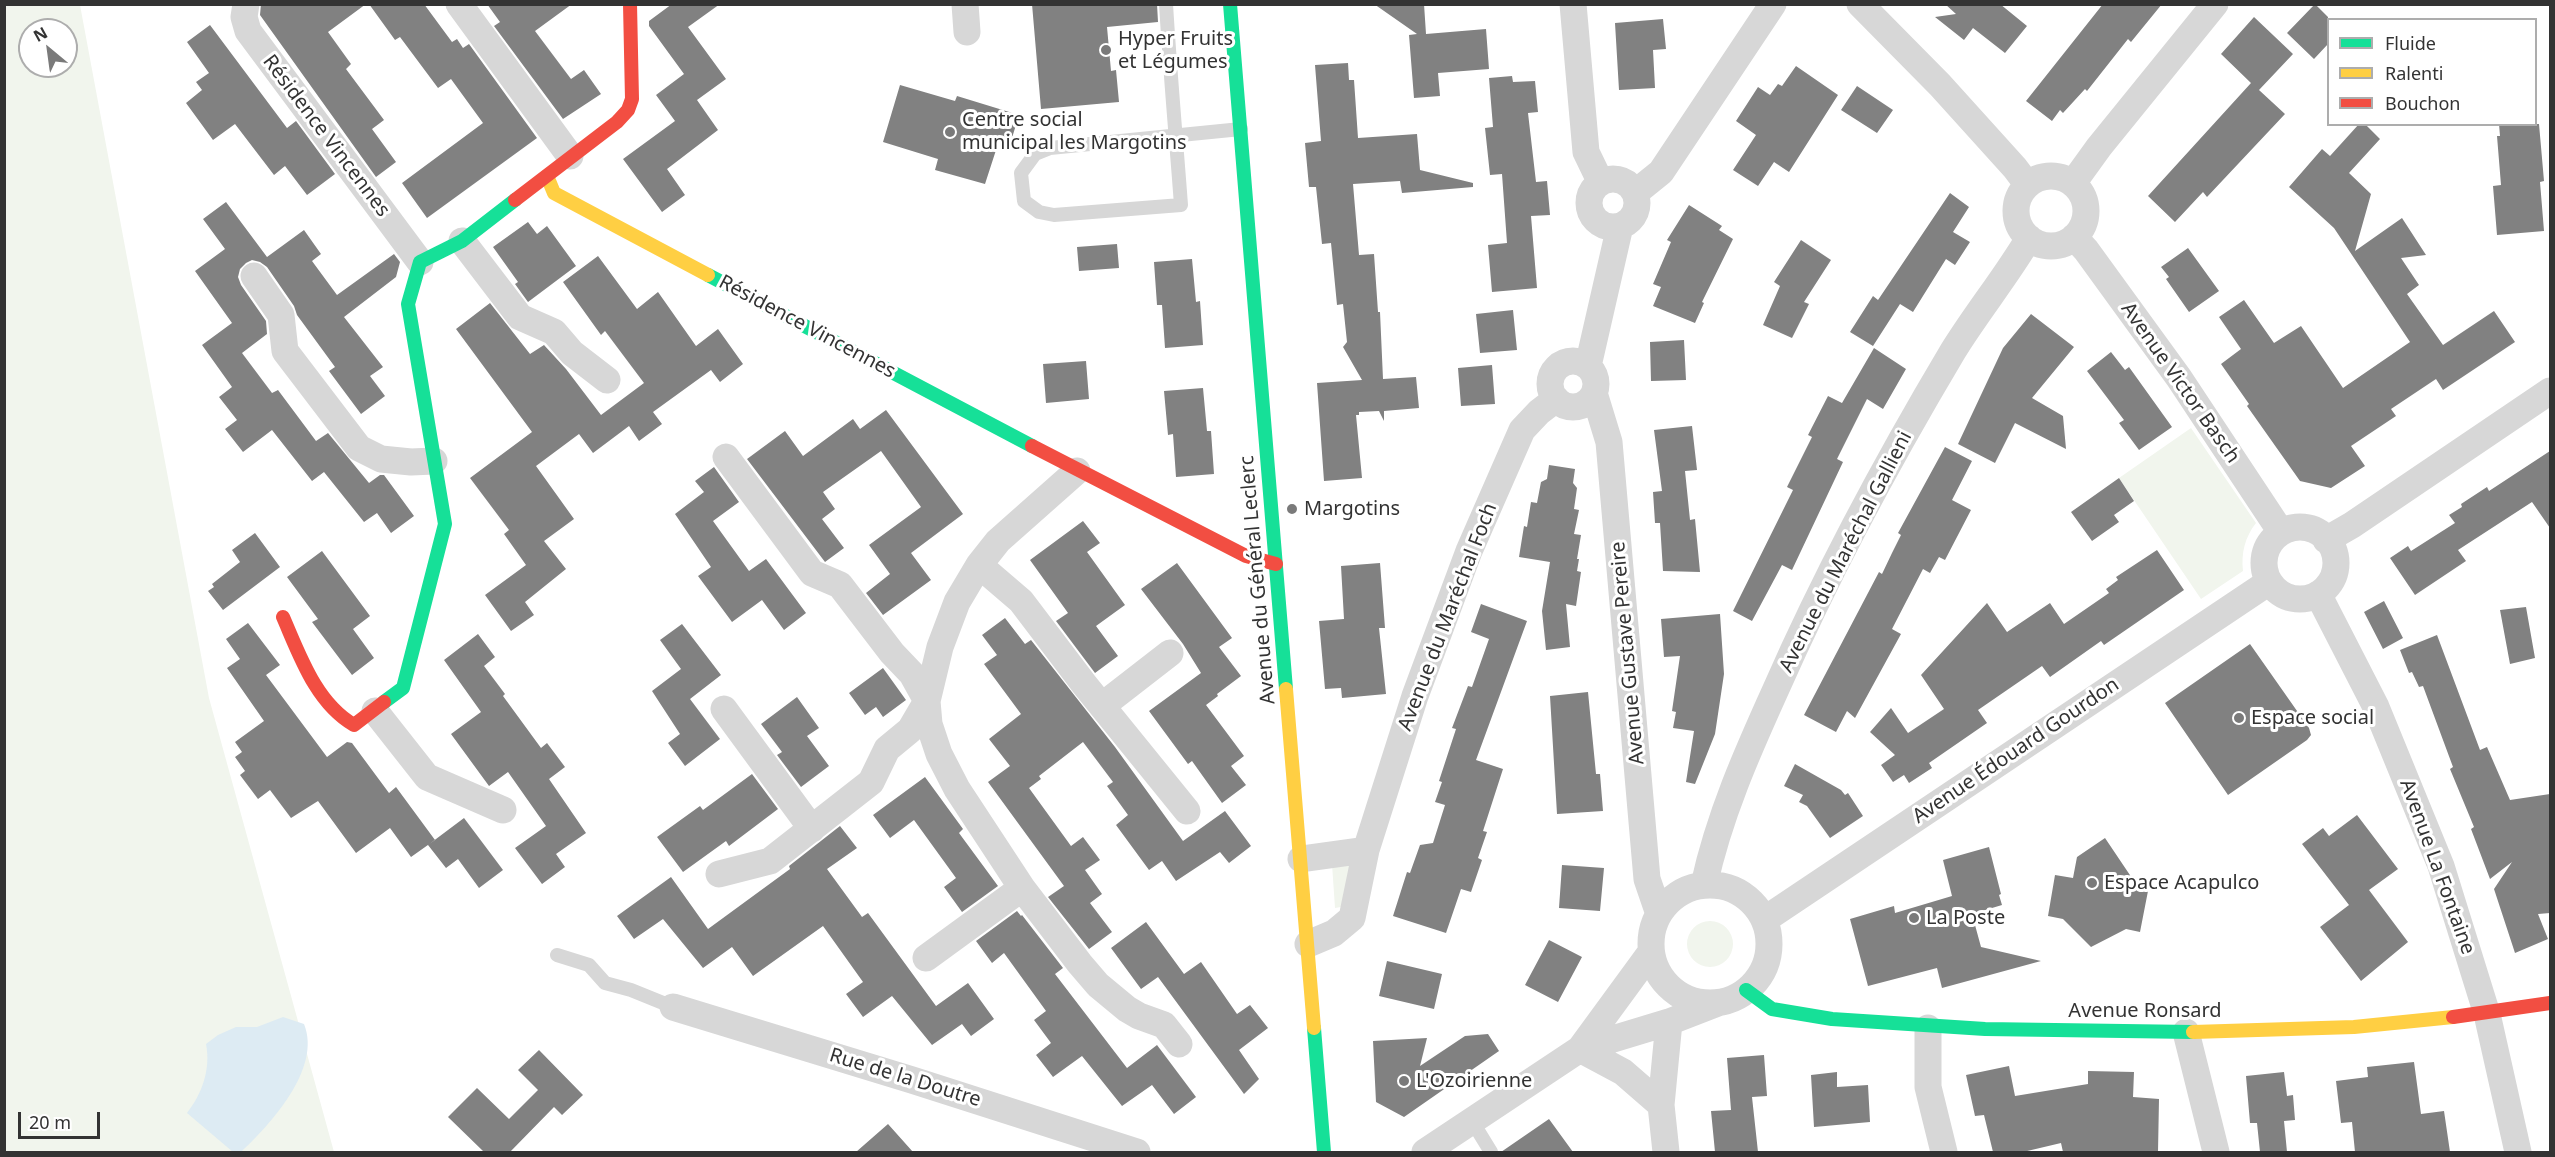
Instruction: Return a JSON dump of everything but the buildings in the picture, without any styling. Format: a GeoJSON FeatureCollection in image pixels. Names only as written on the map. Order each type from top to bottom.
{"type":"FeatureCollection","features":[{"type":"Feature","properties":{"kind":"street","name":"Résidence Vincennes"},"geometry":{"type":"LineString","coordinates":[[246,4],[244,18],[248,31],[420,262]]}},
{"type":"Feature","properties":{"kind":"street"},"geometry":{"type":"LineString","coordinates":[[459,4],[570,156]]}},
{"type":"Feature","properties":{"kind":"street"},"geometry":{"type":"LineString","coordinates":[[283,617],[318,688],[342,720],[354,725],[403,688],[446,524],[408,304],[420,262],[462,241],[617,122],[628,110],[632,99],[630,4]]}},
{"type":"Feature","properties":{"kind":"street"},"geometry":{"type":"LineString","coordinates":[[965,4],[967,32]]}},
{"type":"Feature","properties":{"kind":"street","name":"Avenue du Général Leclerc"},"geometry":{"type":"LineString","coordinates":[[1230,4],[1324,1152]]}},
{"type":"Feature","properties":{"kind":"street"},"geometry":{"type":"LineString","coordinates":[[1573,4],[1586,152],[1600,181]]}},
{"type":"Feature","properties":{"kind":"street"},"geometry":{"type":"LineString","coordinates":[[1635,193],[1661,172],[1773,4]]}},
{"type":"Feature","properties":{"kind":"street"},"geometry":{"type":"LineString","coordinates":[[1860,4],[1940,85],[2027,184]]}},
{"type":"Feature","properties":{"kind":"street"},"geometry":{"type":"LineString","coordinates":[[2073,183],[2099,147],[2215,4]]}},
{"type":"Feature","properties":{"kind":"street"},"geometry":{"type":"LineString","coordinates":[[2051,175],[2073,183],[2086,204],[2086,216],[2082,228],[2074,237],[2051,246],[2039,244],[2029,238],[2016,217],[2016,205],[2020,193],[2027,184],[2051,175]]}},
{"type":"Feature","properties":{"kind":"street","name":"Résidence Vincennes"},"geometry":{"type":"LineString","coordinates":[[546,176],[554,193],[1000,427],[1077,471],[1246,556],[1276,564]]}},
{"type":"Feature","properties":{"kind":"street"},"geometry":{"type":"LineString","coordinates":[[1608,178],[1625,181],[1635,193],[1637,209],[1633,216],[1612,226],[1592,215],[1588,200],[1594,186],[1608,178]]}},
{"type":"Feature","properties":{"kind":"street"},"geometry":{"type":"LineString","coordinates":[[1579,363],[1612,226]]}},
{"type":"Feature","properties":{"kind":"street","name":"Avenue Victor Basch"},"geometry":{"type":"LineString","coordinates":[[2074,237],[2086,250],[2179,378],[2282,532]]}},
{"type":"Feature","properties":{"kind":"street","name":"Avenue du Maréchal Gallieni"},"geometry":{"type":"LineString","coordinates":[[1704,885],[1714,838],[1739,773],[1803,628],[1876,489],[1954,349],[2008,274],[2029,238]]}},
{"type":"Feature","properties":{"kind":"street"},"geometry":{"type":"LineString","coordinates":[[462,241],[520,317],[554,332],[572,353],[607,380]]}},
{"type":"Feature","properties":{"kind":"street"},"geometry":{"type":"LineString","coordinates":[[254,276],[281,315],[285,351],[359,448],[381,459],[411,462],[434,461]]}},
{"type":"Feature","properties":{"kind":"street"},"geometry":{"type":"LineString","coordinates":[[1579,363],[1595,378],[1594,393],[1584,404],[1569,406],[1556,399],[1550,386],[1551,379],[1558,367],[1579,363]]}},
{"type":"Feature","properties":{"kind":"street"},"geometry":{"type":"LineString","coordinates":[[2326,540],[2352,525],[2550,391]]}},
{"type":"Feature","properties":{"kind":"street","name":"Avenue Gustave Pereire"},"geometry":{"type":"LineString","coordinates":[[1594,393],[1609,442],[1647,879],[1659,914]]}},
{"type":"Feature","properties":{"kind":"street","name":"Avenue du Maréchal Foch"},"geometry":{"type":"LineString","coordinates":[[1308,944],[1334,933],[1352,918],[1366,850],[1415,696],[1469,551],[1522,430],[1539,412],[1556,399]]}},
{"type":"Feature","properties":{"kind":"street"},"geometry":{"type":"LineString","coordinates":[[726,457],[812,573],[840,585],[892,653],[912,674],[927,701],[929,724],[939,754],[957,789],[1022,888],[1098,985],[1139,1016],[1164,1024],[1179,1044]]}},
{"type":"Feature","properties":{"kind":"street"},"geometry":{"type":"LineString","coordinates":[[719,874],[770,861],[871,782],[886,749],[909,730],[927,701],[940,647],[957,602],[979,565],[998,541],[1077,471]]}},
{"type":"Feature","properties":{"kind":"street"},"geometry":{"type":"LineString","coordinates":[[2301,528],[2319,533],[2326,540],[2332,548],[2335,568],[2326,587],[2318,594],[2300,599],[2291,598],[2282,595],[2269,582],[2265,571],[2267,549],[2273,539],[2282,532],[2301,528]]}},
{"type":"Feature","properties":{"kind":"street"},"geometry":{"type":"LineString","coordinates":[[979,565],[1021,601],[1186,811]]}},
{"type":"Feature","properties":{"kind":"street","name":"Avenue Édouard Gourdon"},"geometry":{"type":"LineString","coordinates":[[1764,920],[2269,582]]}},
{"type":"Feature","properties":{"kind":"street","name":"Avenue La Fontaine"},"geometry":{"type":"LineString","coordinates":[[2318,594],[2376,707],[2441,866],[2487,1014],[2518,1152]]}},
{"type":"Feature","properties":{"kind":"street"},"geometry":{"type":"LineString","coordinates":[[1103,705],[1170,653]]}},
{"type":"Feature","properties":{"kind":"street"},"geometry":{"type":"LineString","coordinates":[[724,710],[812,829]]}},
{"type":"Feature","properties":{"kind":"street"},"geometry":{"type":"LineString","coordinates":[[375,711],[428,777],[503,810]]}},
{"type":"Feature","properties":{"kind":"street"},"geometry":{"type":"LineString","coordinates":[[1300,859],[1366,850]]}},
{"type":"Feature","properties":{"kind":"street"},"geometry":{"type":"LineString","coordinates":[[1425,1152],[1580,1049],[1669,1022],[1722,1002],[1746,990],[1759,976],[1767,958],[1769,939],[1764,920],[1754,905],[1740,893],[1723,886],[1704,885],[1686,889],[1671,900],[1659,914],[1651,932],[1651,952],[1657,971],[1668,986],[1684,998],[1702,1003],[1722,1002]]}},
{"type":"Feature","properties":{"kind":"street"},"geometry":{"type":"LineString","coordinates":[[926,958],[1022,888]]}},
{"type":"Feature","properties":{"kind":"street"},"geometry":{"type":"LineString","coordinates":[[1580,1049],[1651,952]]}},
{"type":"Feature","properties":{"kind":"street","name":"Avenue Ronsard"},"geometry":{"type":"LineString","coordinates":[[1746,990],[1773,1010],[1838,1020],[1928,1028],[2186,1032],[2342,1027],[2487,1014],[2550,1003]]}},
{"type":"Feature","properties":{"kind":"street","name":"Rue de la Doutre"},"geometry":{"type":"LineString","coordinates":[[673,1007],[1137,1152]]}},
{"type":"Feature","properties":{"kind":"street"},"geometry":{"type":"LineString","coordinates":[[1666,1152],[1661,1105],[1669,1022]]}},
{"type":"Feature","properties":{"kind":"street"},"geometry":{"type":"LineString","coordinates":[[1928,1028],[1928,1087],[1944,1152]]}},
{"type":"Feature","properties":{"kind":"street"},"geometry":{"type":"LineString","coordinates":[[2186,1032],[2216,1152]]}},
{"type":"Feature","properties":{"kind":"street"},"geometry":{"type":"LineString","coordinates":[[1580,1049],[1623,1072],[1661,1105]]}},
{"type":"Feature","properties":{"kind":"lane"},"geometry":{"type":"LineString","coordinates":[[1166,4],[1176,135],[1181,205],[1054,215],[1039,212],[1024,201],[1021,173],[1035,154],[1050,148],[1176,135],[1241,129]]}},
{"type":"Feature","properties":{"kind":"lane"},"geometry":{"type":"LineString","coordinates":[[557,955],[589,965],[604,983],[631,990],[673,1007]]}},
{"type":"Feature","properties":{"kind":"lane"},"geometry":{"type":"LineString","coordinates":[[1472,1121],[1491,1152]]}},
{"type":"Feature","properties":{"kind":"shaded area"},"geometry":{"type":"Polygon","coordinates":[[[5,5],[80,5],[209,698],[334,1152],[5,1152],[5,5]]]}},
{"type":"Feature","properties":{"kind":"shaded area"},"geometry":{"type":"Polygon","coordinates":[[[2191,428],[2256,523],[2245,546],[2243,571],[2201,599],[2119,478],[2191,428]]]}},
{"type":"Feature","properties":{"kind":"shaded area"},"geometry":{"type":"Polygon","coordinates":[[[1332,864],[1351,865],[1341,907],[1335,908],[1332,864]]]}},
{"type":"Feature","properties":{"kind":"shaded area"},"geometry":{"type":"Polygon","coordinates":[[[1710,921],[1726,928],[1733,944],[1726,960],[1710,967],[1694,960],[1687,944],[1694,928],[1710,921]]]}},
{"type":"Feature","properties":{"kind":"shaded area"},"geometry":{"type":"Polygon","coordinates":[[[283,1017],[304,1024],[308,1041],[306,1059],[300,1076],[279,1111],[266,1126],[241,1152],[233,1152],[187,1113],[204,1081],[207,1063],[206,1044],[218,1035],[236,1027],[257,1027],[283,1017]]]}},
{"type":"Feature","properties":{"kind":"traffic: fast"},"geometry":{"type":"LineString","coordinates":[[1230,4],[1286,689]]}},
{"type":"Feature","properties":{"kind":"traffic: fast"},"geometry":{"type":"LineString","coordinates":[[384,702],[403,688],[445,524],[408,304],[420,262],[462,241],[515,200]]}},
{"type":"Feature","properties":{"kind":"traffic: fast"},"geometry":{"type":"LineString","coordinates":[[708,275],[1032,446]]}},
{"type":"Feature","properties":{"kind":"traffic: fast"},"geometry":{"type":"LineString","coordinates":[[1746,990],[1772,1009],[1832,1019],[1985,1029],[2193,1032]]}},
{"type":"Feature","properties":{"kind":"traffic: fast"},"geometry":{"type":"LineString","coordinates":[[1314,1028],[1324,1152]]}},
{"type":"Feature","properties":{"kind":"traffic: slow"},"geometry":{"type":"LineString","coordinates":[[547,176],[554,193],[708,275]]}},
{"type":"Feature","properties":{"kind":"traffic: slow"},"geometry":{"type":"LineString","coordinates":[[1286,689],[1314,1028]]}},
{"type":"Feature","properties":{"kind":"traffic: slow"},"geometry":{"type":"LineString","coordinates":[[2193,1032],[2354,1027],[2453,1017]]}},
{"type":"Feature","properties":{"kind":"traffic: jam"},"geometry":{"type":"LineString","coordinates":[[515,200],[617,122],[628,110],[632,99],[630,4]]}},
{"type":"Feature","properties":{"kind":"traffic: jam"},"geometry":{"type":"LineString","coordinates":[[1032,446],[1246,556],[1276,564]]}},
{"type":"Feature","properties":{"kind":"traffic: jam"},"geometry":{"type":"LineString","coordinates":[[283,617],[319,691],[341,716],[354,725],[384,702]]}},
{"type":"Feature","properties":{"kind":"traffic: jam"},"geometry":{"type":"LineString","coordinates":[[2453,1017],[2550,1003]]}},
{"type":"Feature","properties":{"kind":"place","name":"Hyper Fruits et Légumes"},"geometry":{"type":"Point","coordinates":[1106,50]}},
{"type":"Feature","properties":{"kind":"place","name":"Centre social municipal les Margotins"},"geometry":{"type":"Point","coordinates":[950,132]}},
{"type":"Feature","properties":{"kind":"place","name":"Margotins"},"geometry":{"type":"Point","coordinates":[1292,509]}},
{"type":"Feature","properties":{"kind":"place","name":"Espace social"},"geometry":{"type":"Point","coordinates":[2239,718]}},
{"type":"Feature","properties":{"kind":"place","name":"Espace Acapulco"},"geometry":{"type":"Point","coordinates":[2092,883]}},
{"type":"Feature","properties":{"kind":"place","name":"La Poste"},"geometry":{"type":"Point","coordinates":[1914,918]}},
{"type":"Feature","properties":{"kind":"place","name":"L'Ozoirienne"},"geometry":{"type":"Point","coordinates":[1404,1081]}}]}
